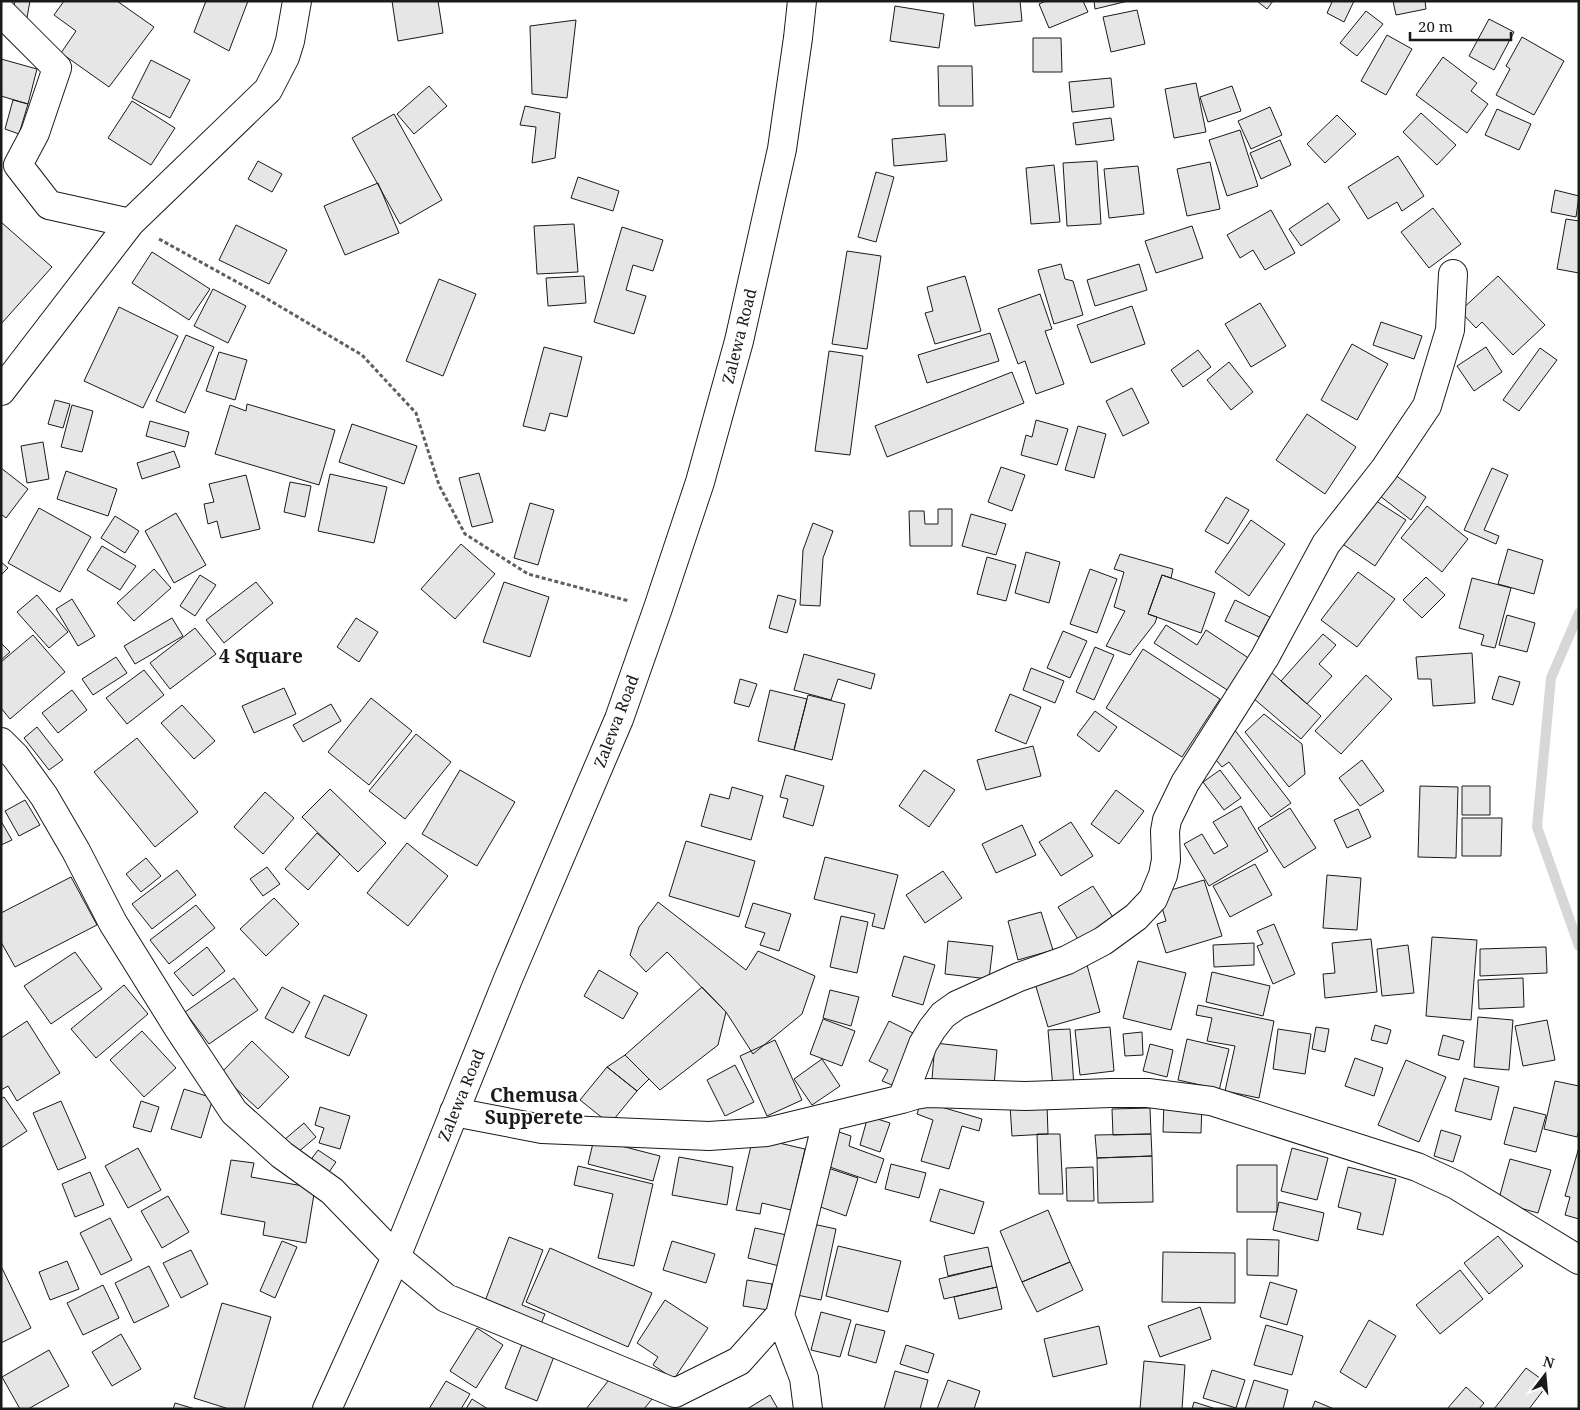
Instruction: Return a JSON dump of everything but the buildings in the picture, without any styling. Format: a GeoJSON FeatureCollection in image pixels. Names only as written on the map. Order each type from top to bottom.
{"type":"FeatureCollection","features":[{"type":"Feature","properties":{"kind":"main road"},"geometry":{"type":"LineString","coordinates":[[1,391],[130,223],[268,90],[285,57],[290,41],[297,1]]}},
{"type":"Feature","properties":{"kind":"main road","name":"Zalewa Road"},"geometry":{"type":"LineString","coordinates":[[326,1409],[396,1257],[512,970],[619,719],[658,608],[700,482],[739,341],[782,149],[802,1]]}},
{"type":"Feature","properties":{"kind":"main road"},"geometry":{"type":"LineString","coordinates":[[1,12],[57,68],[35,133],[18,165],[49,206],[130,223]]}},
{"type":"Feature","properties":{"kind":"main road"},"geometry":{"type":"LineString","coordinates":[[902,1099],[923,1044],[943,1014],[957,1005],[1019,977],[1068,960],[1103,941],[1136,917],[1152,898],[1163,875],[1166,860],[1165,830],[1167,820],[1185,784],[1265,656],[1326,544],[1384,470],[1427,406],[1450,330],[1452,274]]}},
{"type":"Feature","properties":{"kind":"main road"},"geometry":{"type":"LineString","coordinates":[[1,742],[16,756],[44,796],[76,851],[113,924],[234,1112],[282,1155],[332,1191],[396,1257],[446,1298],[675,1393],[739,1361],[780,1315],[828,1117]]}},
{"type":"Feature","properties":{"kind":"main road"},"geometry":{"type":"LineString","coordinates":[[454,1112],[542,1129],[709,1136],[766,1132],[914,1095],[935,1092],[1026,1096],[1148,1093],[1210,1100],[1436,1175],[1456,1185],[1579,1260]]}},
{"type":"Feature","properties":{"kind":"main road"},"geometry":{"type":"LineString","coordinates":[[780,1315],[804,1378],[808,1409]]}},
{"type":"Feature","properties":{"kind":"path"},"geometry":{"type":"LineString","coordinates":[[130,223],[264,297],[362,355],[416,413],[439,485],[464,534],[528,574],[658,608]]}},
{"type":"Feature","properties":{"kind":"waterway"},"geometry":{"type":"LineString","coordinates":[[1579,613],[1551,678],[1537,827],[1579,946]]}},
{"type":"Feature","properties":{"kind":"district","name":"4 Square"},"geometry":{"type":"Point","coordinates":[261,656]}},
{"type":"Feature","properties":{"kind":"district","name":"Chemusa Supperete"},"geometry":{"type":"Point","coordinates":[534,1106]}}]}
